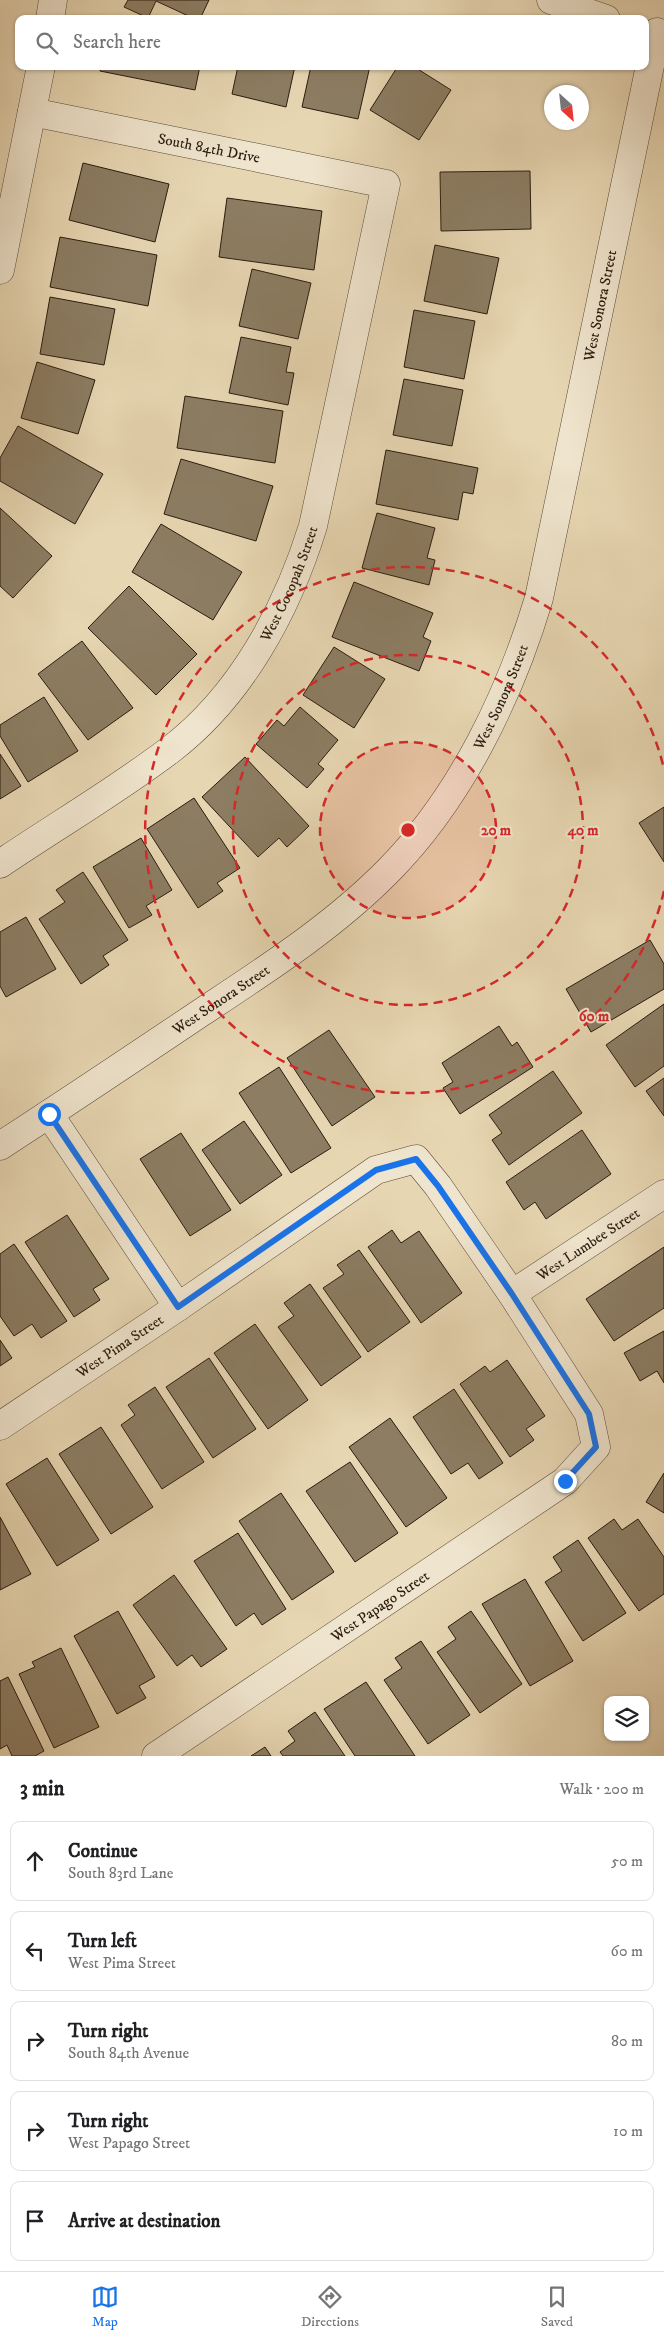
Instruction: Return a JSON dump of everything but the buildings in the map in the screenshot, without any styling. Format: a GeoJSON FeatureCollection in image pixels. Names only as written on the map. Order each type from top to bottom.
{"type":"FeatureCollection","features":[{"type":"Feature","properties":{"kind":"street"},"geometry":{"type":"LineString","coordinates":[[51,15],[53,0]]}},
{"type":"Feature","properties":{"kind":"street"},"geometry":{"type":"LineString","coordinates":[[551,0],[594,15]]}},
{"type":"Feature","properties":{"kind":"street","name":"West Sonora Street"},"geometry":{"type":"LineString","coordinates":[[649,66],[656,32]]}},
{"type":"Feature","properties":{"kind":"street"},"geometry":{"type":"LineString","coordinates":[[0,270],[40,70]]}},
{"type":"Feature","properties":{"kind":"street","name":"West Sonora Street"},"geometry":{"type":"LineString","coordinates":[[0,1146],[258,974],[360,898],[390,869],[420,834],[442,804],[479,744],[500,705],[521,654],[539,598],[648,70]]}},
{"type":"Feature","properties":{"kind":"street","name":"South 84th Drive"},"geometry":{"type":"LineString","coordinates":[[32,112],[386,184]]}},
{"type":"Feature","properties":{"kind":"street","name":"West Cocopah Street"},"geometry":{"type":"LineString","coordinates":[[0,864],[171,749],[211,712],[242,675],[267,634],[301,566],[313,526],[386,184]]}},
{"type":"Feature","properties":{"kind":"street"},"geometry":{"type":"LineString","coordinates":[[49,1114],[178,1307]]}},
{"type":"Feature","properties":{"kind":"street","name":"West Pima Street"},"geometry":{"type":"LineString","coordinates":[[0,1426],[178,1307],[376,1170],[416,1159],[438,1186],[512,1294]]}},
{"type":"Feature","properties":{"kind":"street","name":"West Lumbee Street"},"geometry":{"type":"LineString","coordinates":[[512,1294],[664,1194]]}},
{"type":"Feature","properties":{"kind":"street","name":"West Papago Street"},"geometry":{"type":"LineString","coordinates":[[156,1756],[565,1481],[596,1447],[589,1414],[512,1294]]}},
{"type":"Feature","properties":{"kind":"route"},"geometry":{"type":"LineString","coordinates":[[49,1114],[178,1307],[376,1170],[416,1159],[438,1186],[512,1294],[589,1414],[596,1447],[565,1481]]}}]}
